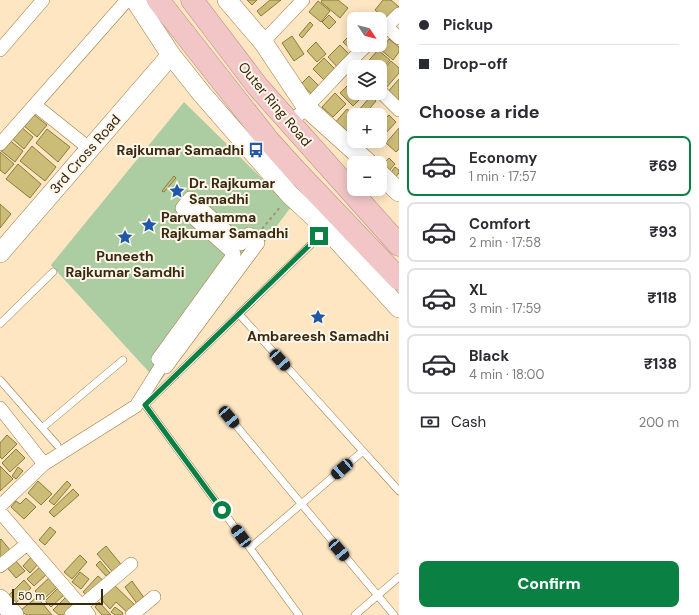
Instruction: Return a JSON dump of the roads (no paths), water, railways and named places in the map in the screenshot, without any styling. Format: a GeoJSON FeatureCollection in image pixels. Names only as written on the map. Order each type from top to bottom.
{"type":"FeatureCollection","features":[{"type":"Feature","properties":{"kind":"highway","name":"Outer Ring Road"},"geometry":{"type":"LineString","coordinates":[[158,0],[269,141],[399,279]]}},
{"type":"Feature","properties":{"kind":"highway","name":"Outer Ring Road"},"geometry":{"type":"LineString","coordinates":[[192,0],[258,87],[399,245]]}},
{"type":"Feature","properties":{"kind":"highway"},"geometry":{"type":"LineString","coordinates":[[363,204],[386,208],[399,222]]}},
{"type":"Feature","properties":{"kind":"street"},"geometry":{"type":"LineString","coordinates":[[2,43],[43,0]]}},
{"type":"Feature","properties":{"kind":"street"},"geometry":{"type":"LineString","coordinates":[[0,144],[127,0]]}},
{"type":"Feature","properties":{"kind":"street"},"geometry":{"type":"LineString","coordinates":[[134,0],[171,55],[202,94],[290,194],[327,229],[399,308]]}},
{"type":"Feature","properties":{"kind":"street"},"geometry":{"type":"LineString","coordinates":[[227,0],[263,42],[307,108],[360,156]]}},
{"type":"Feature","properties":{"kind":"street"},"geometry":{"type":"LineString","coordinates":[[263,42],[303,0]]}},
{"type":"Feature","properties":{"kind":"street"},"geometry":{"type":"LineString","coordinates":[[387,26],[399,14]]}},
{"type":"Feature","properties":{"kind":"street"},"geometry":{"type":"LineString","coordinates":[[387,32],[399,38]]}},
{"type":"Feature","properties":{"kind":"street","name":"3rd Cross Road"},"geometry":{"type":"LineString","coordinates":[[0,253],[171,55]]}},
{"type":"Feature","properties":{"kind":"street"},"geometry":{"type":"LineString","coordinates":[[290,123],[347,71]]}},
{"type":"Feature","properties":{"kind":"street"},"geometry":{"type":"LineString","coordinates":[[387,98],[399,110]]}},
{"type":"Feature","properties":{"kind":"street"},"geometry":{"type":"LineString","coordinates":[[35,105],[90,149]]}},
{"type":"Feature","properties":{"kind":"street"},"geometry":{"type":"LineString","coordinates":[[387,181],[399,192]]}},
{"type":"Feature","properties":{"kind":"street"},"geometry":{"type":"LineString","coordinates":[[317,192],[327,229]]}},
{"type":"Feature","properties":{"kind":"street"},"geometry":{"type":"LineString","coordinates":[[190,198],[241,244],[249,234],[258,243],[166,367],[163,363],[158,359],[234,254],[182,208],[190,198]]}},
{"type":"Feature","properties":{"kind":"street"},"geometry":{"type":"LineString","coordinates":[[0,506],[44,464],[136,406],[163,363]]}},
{"type":"Feature","properties":{"kind":"street"},"geometry":{"type":"LineString","coordinates":[[0,408],[44,464]]}},
{"type":"Feature","properties":{"kind":"street"},"geometry":{"type":"LineString","coordinates":[[0,512],[80,612],[131,564]]}},
{"type":"Feature","properties":{"kind":"street"},"geometry":{"type":"LineString","coordinates":[[0,566],[27,544]]}},
{"type":"Feature","properties":{"kind":"street"},"geometry":{"type":"LineString","coordinates":[[132,615],[154,597]]}},
{"type":"Feature","properties":{"kind":"street"},"geometry":{"type":"LineString","coordinates":[[0,599],[14,615]]}},
{"type":"Feature","properties":{"kind":"lane"},"geometry":{"type":"LineString","coordinates":[[299,615],[145,405],[327,229]]}},
{"type":"Feature","properties":{"kind":"lane"},"geometry":{"type":"LineString","coordinates":[[0,324],[53,272]]}},
{"type":"Feature","properties":{"kind":"lane"},"geometry":{"type":"LineString","coordinates":[[239,314],[399,491]]}},
{"type":"Feature","properties":{"kind":"lane"},"geometry":{"type":"LineString","coordinates":[[42,428],[123,360]]}},
{"type":"Feature","properties":{"kind":"lane"},"geometry":{"type":"LineString","coordinates":[[0,380],[57,445]]}},
{"type":"Feature","properties":{"kind":"lane"},"geometry":{"type":"LineString","coordinates":[[229,417],[394,615]]}},
{"type":"Feature","properties":{"kind":"lane"},"geometry":{"type":"LineString","coordinates":[[250,548],[302,505],[363,451]]}},
{"type":"Feature","properties":{"kind":"lane"},"geometry":{"type":"LineString","coordinates":[[355,615],[399,577]]}},
{"type":"Feature","properties":{"kind":"place","name":"Rajkumar Samadhi"},"geometry":{"type":"Point","coordinates":[256,150]}},
{"type":"Feature","properties":{"kind":"place","name":"Dr. Rajkumar Samadhi"},"geometry":{"type":"Point","coordinates":[177,191]}},
{"type":"Feature","properties":{"kind":"place","name":"Parvathamma Rajkumar Samadhi"},"geometry":{"type":"Point","coordinates":[149,225]}},
{"type":"Feature","properties":{"kind":"place","name":"Puneeth Rajkumar Samdhi"},"geometry":{"type":"Point","coordinates":[125,237]}},
{"type":"Feature","properties":{"kind":"place","name":"Ambareesh Samadhi"},"geometry":{"type":"Point","coordinates":[318,317]}}]}
